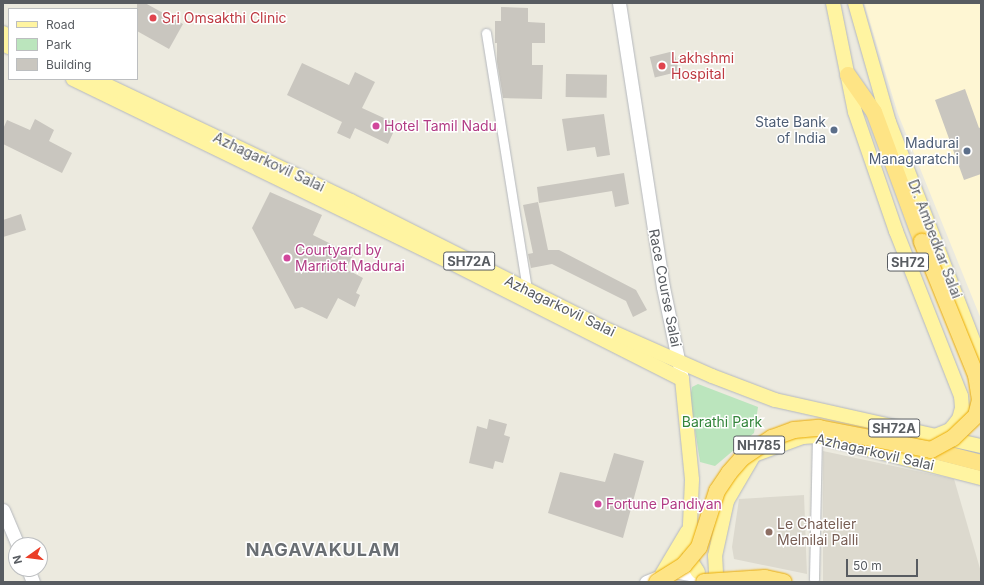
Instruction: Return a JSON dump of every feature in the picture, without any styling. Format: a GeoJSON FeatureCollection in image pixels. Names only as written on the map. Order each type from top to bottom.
{"type":"FeatureCollection","features":[{"type":"Feature","properties":{"kind":"highway"},"geometry":{"type":"LineString","coordinates":[[848,75],[874,112],[922,242],[976,375],[980,400],[976,416],[965,428],[933,443]]}},
{"type":"Feature","properties":{"kind":"highway","name":"NH785"},"geometry":{"type":"LineString","coordinates":[[660,578],[684,565],[699,547],[717,491],[729,473],[742,458],[772,438],[794,430],[819,428],[933,443],[981,463]]}},
{"type":"Feature","properties":{"kind":"highway"},"geometry":{"type":"LineString","coordinates":[[704,578],[765,578],[784,582]]}},
{"type":"Feature","properties":{"kind":"main road","name":"SH72"},"geometry":{"type":"LineString","coordinates":[[833,3],[855,112],[896,231],[961,396],[962,408],[959,419],[950,430],[933,443]]}},
{"type":"Feature","properties":{"kind":"main road","name":"Dr. Ambedkar Salai"},"geometry":{"type":"LineString","coordinates":[[855,3],[889,122],[981,360]]}},
{"type":"Feature","properties":{"kind":"main road","name":"Azhagarkovil Salai"},"geometry":{"type":"LineString","coordinates":[[75,80],[237,153],[351,201],[527,290],[700,371],[775,400],[933,443],[981,446]]}},
{"type":"Feature","properties":{"kind":"main road","name":"Azhagarkovil Salai"},"geometry":{"type":"LineString","coordinates":[[96,80],[682,379]]}},
{"type":"Feature","properties":{"kind":"main road"},"geometry":{"type":"LineString","coordinates":[[682,379],[700,371]]}},
{"type":"Feature","properties":{"kind":"main road","name":"Race Course Salai"},"geometry":{"type":"LineString","coordinates":[[682,379],[692,480],[689,527],[691,561],[704,578]]}},
{"type":"Feature","properties":{"kind":"main road","name":"Azhagarkovil Salai"},"geometry":{"type":"LineString","coordinates":[[704,578],[715,556],[727,501],[754,455],[803,437],[818,436],[981,478]]}},
{"type":"Feature","properties":{"kind":"main road"},"geometry":{"type":"LineString","coordinates":[[660,578],[680,548],[689,527]]}},
{"type":"Feature","properties":{"kind":"street","name":"Race Course Salai"},"geometry":{"type":"LineString","coordinates":[[619,3],[663,287],[682,379]]}},
{"type":"Feature","properties":{"kind":"street"},"geometry":{"type":"LineString","coordinates":[[486,33],[527,290]]}},
{"type":"Feature","properties":{"kind":"street"},"geometry":{"type":"LineString","coordinates":[[814,578],[818,436]]}},
{"type":"Feature","properties":{"kind":"street"},"geometry":{"type":"LineString","coordinates":[[3,510],[15,537]]}},
{"type":"Feature","properties":{"kind":"street"},"geometry":{"type":"LineString","coordinates":[[646,582],[660,578],[673,571],[704,578]]}},
{"type":"Feature","properties":{"kind":"shaded area"},"geometry":{"type":"Polygon","coordinates":[[[864,3],[981,3],[981,319],[898,114],[864,3]]]}},
{"type":"Feature","properties":{"kind":"shaded area"},"geometry":{"type":"Polygon","coordinates":[[[823,451],[954,479],[981,572],[981,582],[823,581],[823,451]]]}},
{"type":"Feature","properties":{"kind":"shaded area","name":"Le Chatelier Melnilai Palli"},"geometry":{"type":"Polygon","coordinates":[[[804,495],[807,574],[734,559],[732,547],[739,499],[804,495]]]}},
{"type":"Feature","properties":{"kind":"green space","name":"Barathi Park"},"geometry":{"type":"Polygon","coordinates":[[[698,384],[758,407],[754,433],[715,466],[700,462],[690,398],[692,387],[698,384]]]}},
{"type":"Feature","properties":{"kind":"building"},"geometry":{"type":"Polygon","coordinates":[[[137,3],[145,3],[183,24],[169,49],[138,32],[137,3]]]}},
{"type":"Feature","properties":{"kind":"building"},"geometry":{"type":"Polygon","coordinates":[[[501,7],[528,8],[528,22],[545,23],[545,43],[532,43],[532,65],[543,65],[542,99],[503,98],[497,62],[497,43],[495,43],[495,21],[501,21],[501,7]]]}},
{"type":"Feature","properties":{"kind":"building"},"geometry":{"type":"Polygon","coordinates":[[[674,51],[679,71],[655,77],[650,57],[674,51]]]}},
{"type":"Feature","properties":{"kind":"building"},"geometry":{"type":"Polygon","coordinates":[[[302,63],[349,85],[355,72],[375,82],[362,108],[397,124],[388,144],[355,128],[350,139],[337,133],[342,122],[287,95],[302,63]]]}},
{"type":"Feature","properties":{"kind":"building"},"geometry":{"type":"Polygon","coordinates":[[[566,74],[607,75],[607,98],[566,97],[566,74]]]}},
{"type":"Feature","properties":{"kind":"building","name":"Madurai Managaratchi"},"geometry":{"type":"Polygon","coordinates":[[[965,89],[979,128],[981,127],[981,174],[964,180],[935,100],[965,89]]]}},
{"type":"Feature","properties":{"kind":"building"},"geometry":{"type":"Polygon","coordinates":[[[604,114],[610,155],[597,157],[595,147],[567,151],[562,119],[604,114]]]}},
{"type":"Feature","properties":{"kind":"building"},"geometry":{"type":"Polygon","coordinates":[[[35,119],[54,130],[49,141],[72,153],[62,173],[3,144],[3,129],[7,120],[30,130],[35,119]]]}},
{"type":"Feature","properties":{"kind":"building"},"geometry":{"type":"Polygon","coordinates":[[[624,173],[629,204],[615,207],[612,191],[539,203],[537,187],[624,173]]]}},
{"type":"Feature","properties":{"kind":"building","name":"Courtyard by Marriott Madurai"},"geometry":{"type":"Polygon","coordinates":[[[270,192],[322,215],[313,235],[353,255],[346,269],[363,278],[356,293],[360,295],[355,307],[338,298],[327,319],[302,307],[295,309],[252,228],[270,192]]]}},
{"type":"Feature","properties":{"kind":"building"},"geometry":{"type":"Polygon","coordinates":[[[538,202],[548,250],[559,250],[636,290],[647,310],[633,317],[626,301],[552,264],[531,268],[528,254],[533,253],[523,205],[538,202]]]}},
{"type":"Feature","properties":{"kind":"building"},"geometry":{"type":"Polygon","coordinates":[[[21,214],[26,230],[3,237],[3,220],[21,214]]]}},
{"type":"Feature","properties":{"kind":"building"},"geometry":{"type":"Polygon","coordinates":[[[489,419],[507,424],[504,435],[510,437],[503,463],[495,461],[493,469],[469,463],[477,426],[487,429],[489,419]]]}},
{"type":"Feature","properties":{"kind":"building","name":"Fortune Pandiyan"},"geometry":{"type":"Polygon","coordinates":[[[614,453],[644,461],[623,538],[548,513],[560,472],[605,482],[614,453]]]}},
{"type":"Feature","properties":{"kind":"place","name":"Sri Omsakthi Clinic"},"geometry":{"type":"Point","coordinates":[153,18]}},
{"type":"Feature","properties":{"kind":"place","name":"Lakhshmi Hospital"},"geometry":{"type":"Point","coordinates":[662,66]}},
{"type":"Feature","properties":{"kind":"place","name":"Hotel Tamil Nadu"},"geometry":{"type":"Point","coordinates":[376,126]}},
{"type":"Feature","properties":{"kind":"place","name":"State Bank of India"},"geometry":{"type":"Point","coordinates":[834,130]}},
{"type":"Feature","properties":{"kind":"place","name":"Madurai Managaratchi"},"geometry":{"type":"Point","coordinates":[967,151]}},
{"type":"Feature","properties":{"kind":"place","name":"Courtyard by Marriott Madurai"},"geometry":{"type":"Point","coordinates":[287,258]}},
{"type":"Feature","properties":{"kind":"place","name":"Fortune Pandiyan"},"geometry":{"type":"Point","coordinates":[598,504]}},
{"type":"Feature","properties":{"kind":"place","name":"Le Chatelier Melnilai Palli"},"geometry":{"type":"Point","coordinates":[769,532]}},
{"type":"Feature","properties":{"kind":"district","name":"NAGAVAKULAM"},"geometry":{"type":"Point","coordinates":[323,550]}}]}
